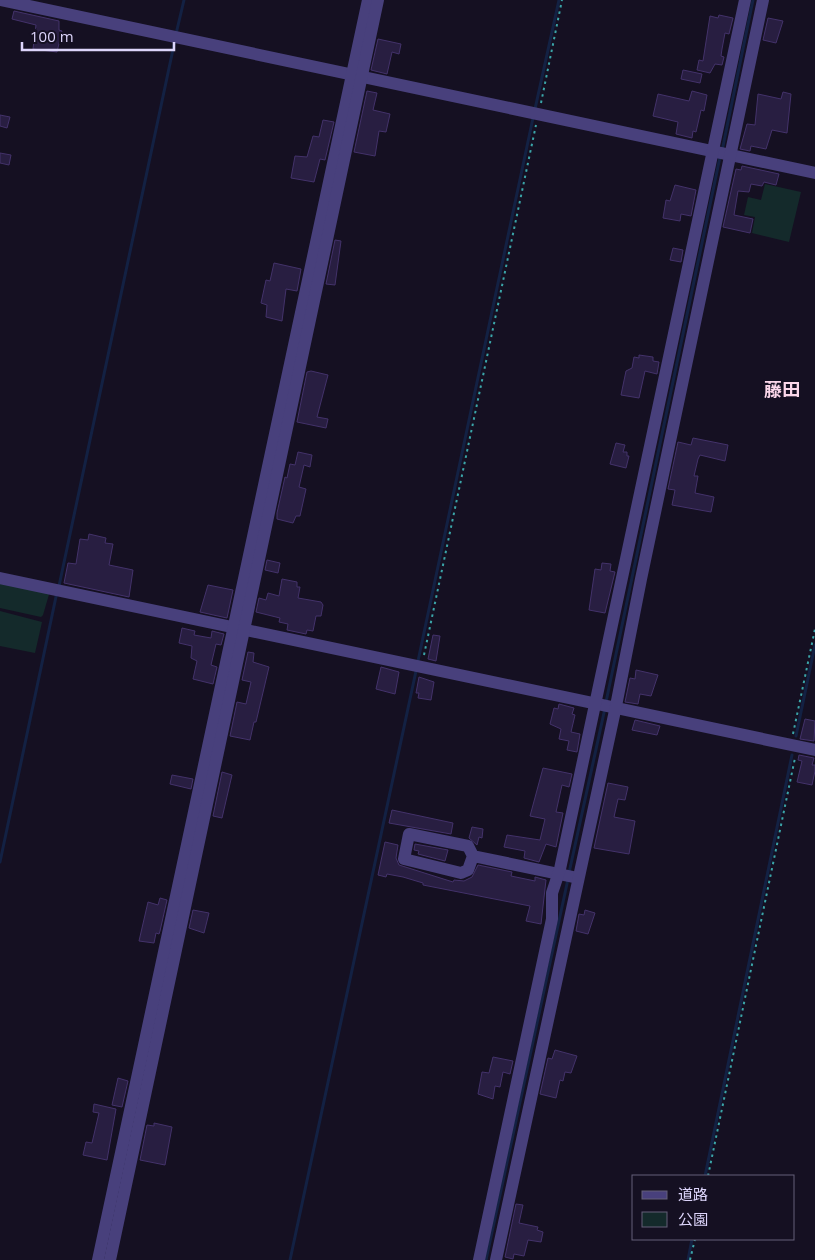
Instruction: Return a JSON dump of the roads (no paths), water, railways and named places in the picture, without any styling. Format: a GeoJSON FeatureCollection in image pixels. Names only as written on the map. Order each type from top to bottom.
{"type":"FeatureCollection","features":[{"type":"Feature","properties":{"kind":"street"},"geometry":{"type":"LineString","coordinates":[[1,0],[815,173]]}},
{"type":"Feature","properties":{"kind":"street"},"geometry":{"type":"LineString","coordinates":[[357,76],[368,0]]}},
{"type":"Feature","properties":{"kind":"street"},"geometry":{"type":"LineString","coordinates":[[110,1260],[240,627],[357,76],[378,0]]}},
{"type":"Feature","properties":{"kind":"street"},"geometry":{"type":"LineString","coordinates":[[496,1260],[568,876],[722,153],[745,0]]}},
{"type":"Feature","properties":{"kind":"street"},"geometry":{"type":"LineString","coordinates":[[561,911],[552,893],[568,876],[574,852],[722,153],[763,0]]}},
{"type":"Feature","properties":{"kind":"street"},"geometry":{"type":"LineString","coordinates":[[0,578],[426,666],[815,750]]}},
{"type":"Feature","properties":{"kind":"street"},"geometry":{"type":"LineString","coordinates":[[98,1260],[240,627]]}},
{"type":"Feature","properties":{"kind":"street"},"geometry":{"type":"LineString","coordinates":[[409,834],[468,846],[473,856],[468,870],[461,873],[404,859],[409,834]]}},
{"type":"Feature","properties":{"kind":"street"},"geometry":{"type":"LineString","coordinates":[[473,856],[568,876]]}},
{"type":"Feature","properties":{"kind":"street"},"geometry":{"type":"LineString","coordinates":[[479,1260],[552,919],[561,911]]}},
{"type":"Feature","properties":{"kind":"waterway"},"geometry":{"type":"LineString","coordinates":[[176,34],[184,0]]}},
{"type":"Feature","properties":{"kind":"waterway"},"geometry":{"type":"LineString","coordinates":[[535,109],[559,0]]}},
{"type":"Feature","properties":{"kind":"waterway"},"geometry":{"type":"LineString","coordinates":[[722,151],[753,0]]}},
{"type":"Feature","properties":{"kind":"waterway"},"geometry":{"type":"LineString","coordinates":[[59,586],[175,40]]}},
{"type":"Feature","properties":{"kind":"waterway"},"geometry":{"type":"LineString","coordinates":[[418,661],[533,118]]}},
{"type":"Feature","properties":{"kind":"waterway"},"geometry":{"type":"LineString","coordinates":[[606,702],[720,157]]}},
{"type":"Feature","properties":{"kind":"waterway"},"geometry":{"type":"LineString","coordinates":[[0,862],[57,592]]}},
{"type":"Feature","properties":{"kind":"waterway"},"geometry":{"type":"LineString","coordinates":[[796,736],[815,645]]}},
{"type":"Feature","properties":{"kind":"waterway"},"geometry":{"type":"LineString","coordinates":[[290,1260],[416,671]]}},
{"type":"Feature","properties":{"kind":"waterway"},"geometry":{"type":"LineString","coordinates":[[569,873],[605,708]]}},
{"type":"Feature","properties":{"kind":"waterway"},"geometry":{"type":"LineString","coordinates":[[705,1175],[792,755]]}},
{"type":"Feature","properties":{"kind":"waterway"},"geometry":{"type":"LineString","coordinates":[[486,1260],[568,879]]}},
{"type":"Feature","properties":{"kind":"waterway"},"geometry":{"type":"LineString","coordinates":[[688,1260],[692,1240]]}},
{"type":"Feature","properties":{"kind":"district","name":"藤田"},"geometry":{"type":"Point","coordinates":[782,390]}}]}
